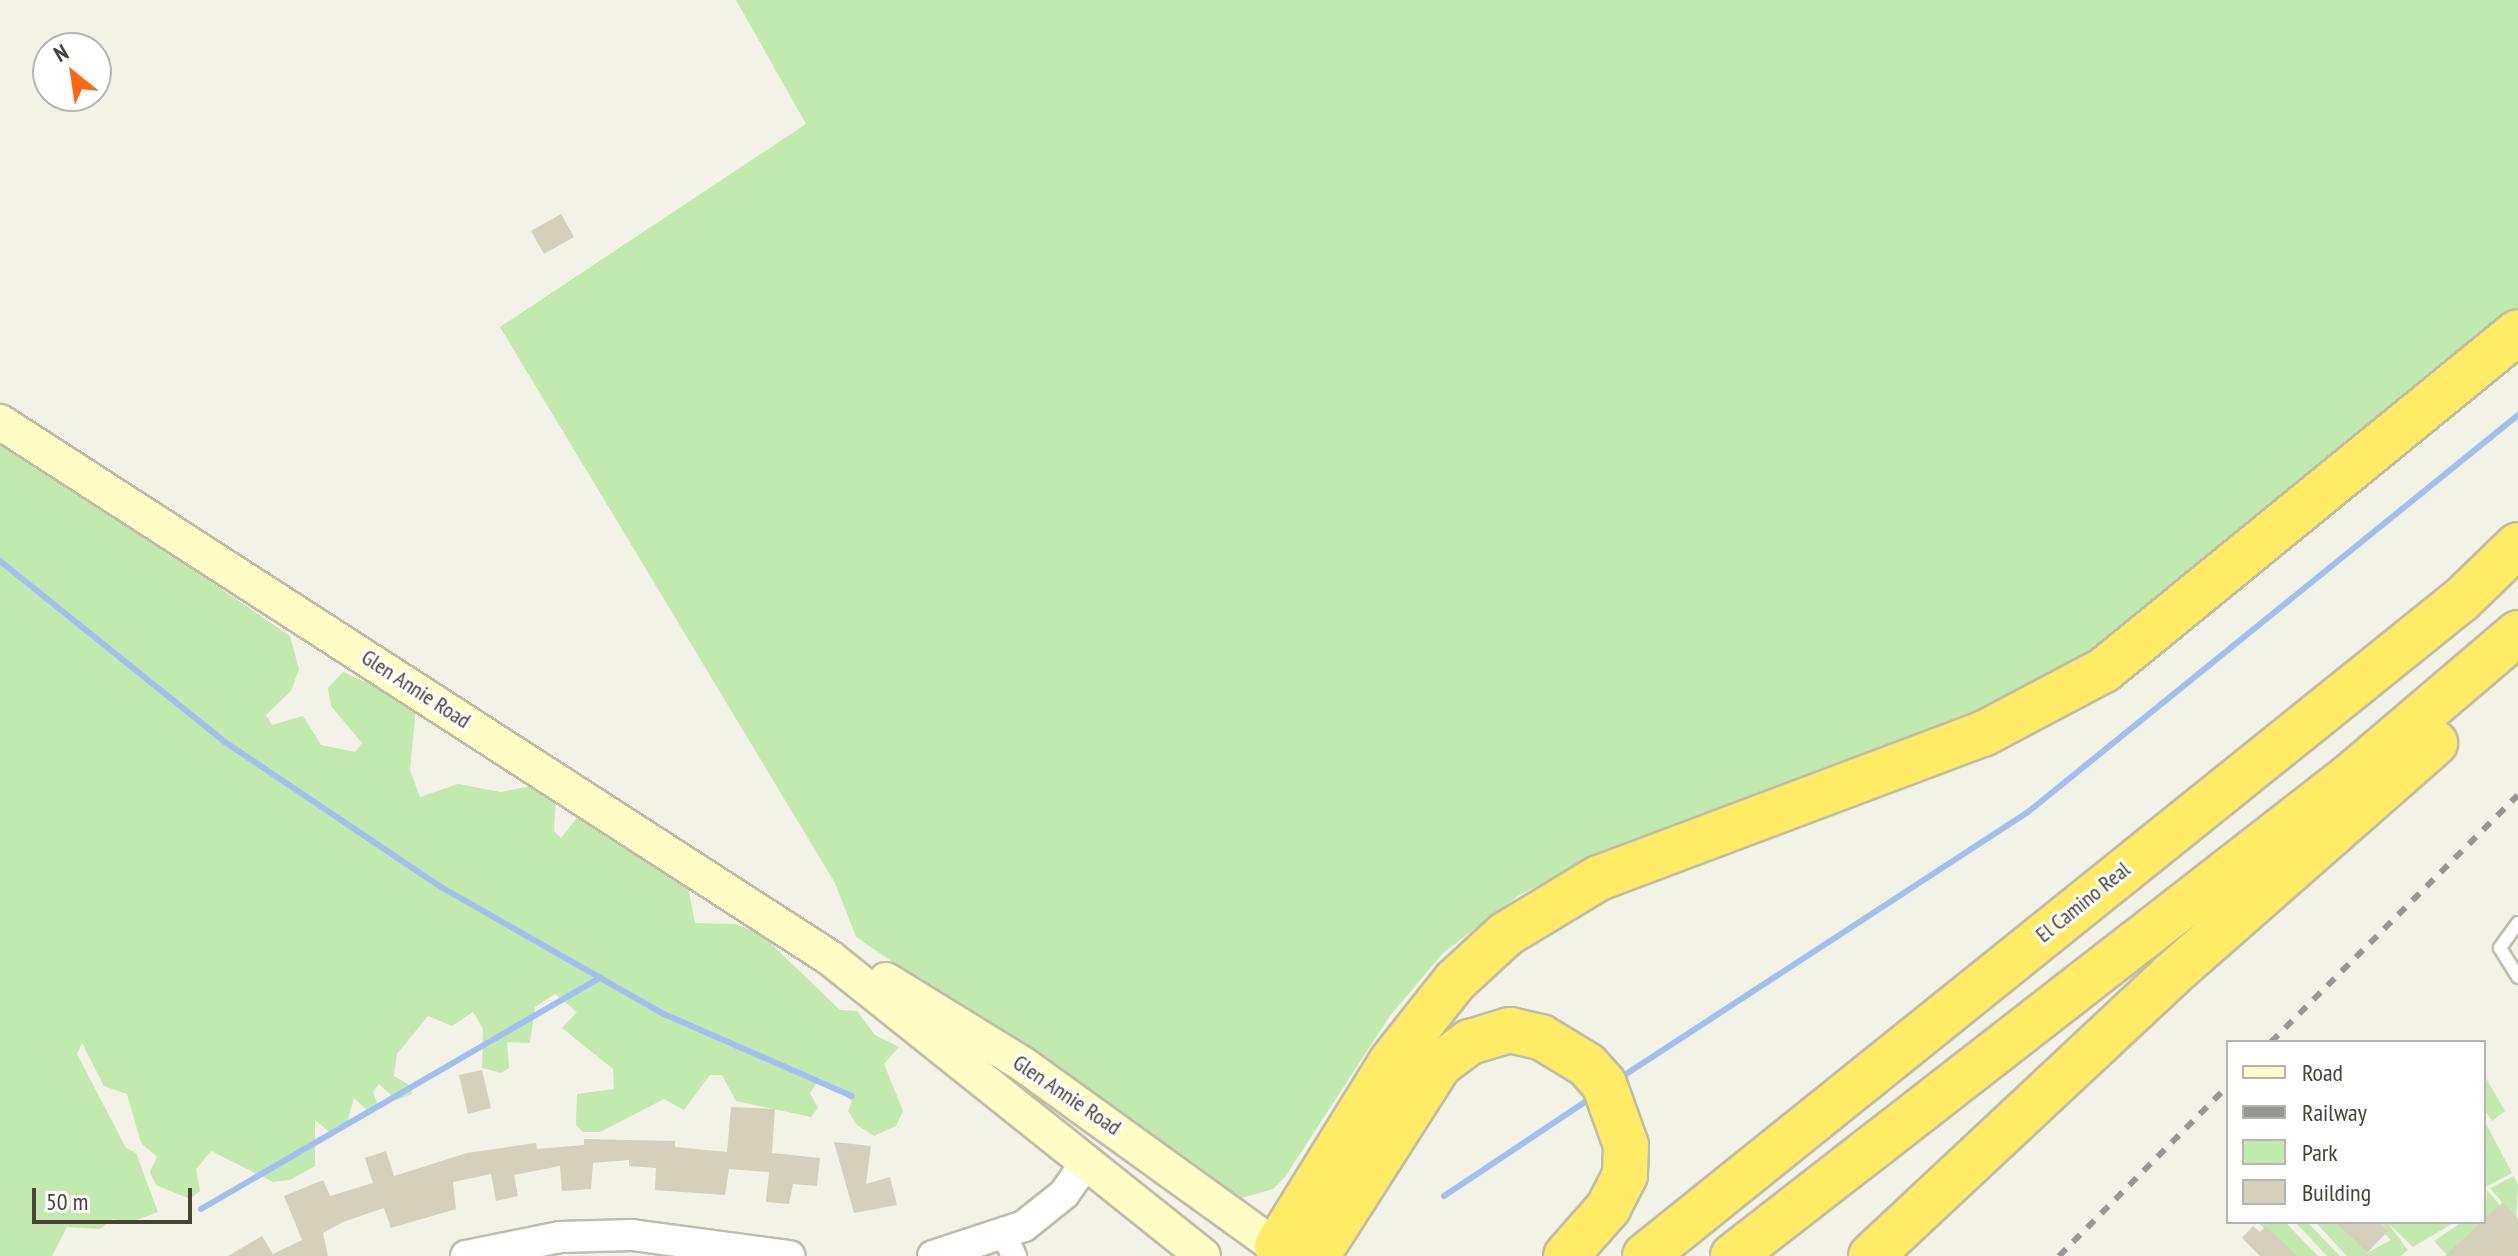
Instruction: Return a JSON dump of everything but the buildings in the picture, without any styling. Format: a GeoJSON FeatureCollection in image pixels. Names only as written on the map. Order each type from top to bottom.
{"type":"FeatureCollection","features":[{"type":"Feature","properties":{"kind":"highway"},"geometry":{"type":"LineString","coordinates":[[1289,1254],[1391,1062],[1455,981],[1506,934],[1599,878],[1970,739],[2104,670],[2518,332]]}},
{"type":"Feature","properties":{"kind":"highway","name":"El Camino Real"},"geometry":{"type":"LineString","coordinates":[[1645,1256],[2461,600],[2518,545]]}},
{"type":"Feature","properties":{"kind":"highway"},"geometry":{"type":"LineString","coordinates":[[1733,1256],[2349,777],[2518,633]]}},
{"type":"Feature","properties":{"kind":"highway"},"geometry":{"type":"LineString","coordinates":[[1871,1256],[2518,665]]}},
{"type":"Feature","properties":{"kind":"highway"},"geometry":{"type":"LineString","coordinates":[[1289,1254],[1439,1065],[1470,1042],[1510,1030],[1541,1037],[1587,1065],[1618,1112],[1625,1175],[1609,1207],[1566,1256]]}},
{"type":"Feature","properties":{"kind":"main road","name":"Glen Annie Road"},"geometry":{"type":"LineString","coordinates":[[0,422],[830,958],[1203,1256]]}},
{"type":"Feature","properties":{"kind":"main road","name":"Glen Annie Road"},"geometry":{"type":"LineString","coordinates":[[830,958],[885,979],[1024,1065],[1289,1254]]}},
{"type":"Feature","properties":{"kind":"street"},"geometry":{"type":"LineString","coordinates":[[933,1256],[1010,1246],[1044,1213],[1086,1162]]}},
{"type":"Feature","properties":{"kind":"street"},"geometry":{"type":"LineString","coordinates":[[466,1256],[602,1235],[775,1255]]}},
{"type":"Feature","properties":{"kind":"lane"},"geometry":{"type":"LineString","coordinates":[[2518,923],[2500,948],[2518,977]]}},
{"type":"Feature","properties":{"kind":"green space"},"geometry":{"type":"Polygon","coordinates":[[[736,0],[2518,0],[2518,312],[2156,616],[1988,718],[1589,859],[1518,896],[1443,953],[1389,1017],[1285,1177],[1273,1189],[1242,1198],[856,937],[835,883],[500,327],[806,124],[736,0]]]}},
{"type":"Feature","properties":{"kind":"green space"},"geometry":{"type":"Polygon","coordinates":[[[0,438],[290,636],[299,669],[291,691],[266,715],[272,725],[303,716],[321,745],[355,752],[362,743],[331,706],[328,688],[343,672],[367,683],[375,677],[416,707],[410,770],[420,797],[458,784],[501,792],[536,785],[556,800],[554,831],[561,838],[579,815],[687,882],[695,923],[735,924],[761,934],[840,1010],[857,1011],[875,1035],[899,1047],[884,1064],[903,1111],[896,1126],[874,1136],[857,1125],[848,1111],[852,1101],[820,1078],[810,1093],[818,1108],[811,1117],[736,1101],[722,1075],[710,1075],[684,1110],[664,1099],[600,1132],[583,1132],[576,1125],[577,1094],[614,1089],[613,1069],[562,1028],[577,1012],[555,994],[535,1007],[530,1043],[507,1042],[509,1068],[501,1073],[482,1068],[483,1029],[473,1012],[452,1026],[428,1016],[397,1054],[394,1076],[411,1086],[412,1094],[396,1100],[379,1084],[373,1092],[379,1109],[368,1111],[354,1098],[347,1123],[333,1135],[315,1120],[315,1166],[290,1180],[273,1182],[211,1151],[196,1169],[200,1191],[190,1199],[156,1185],[150,1172],[157,1157],[141,1143],[127,1094],[104,1086],[82,1043],[77,1054],[126,1148],[136,1153],[158,1212],[126,1224],[113,1219],[100,1229],[67,1227],[52,1256],[0,1256],[0,438]]]}},
{"type":"Feature","properties":{"kind":"green space"},"geometry":{"type":"Polygon","coordinates":[[[2486,1078],[2505,1111],[2492,1121],[2486,1112],[2486,1078]]]}},
{"type":"Feature","properties":{"kind":"green space"},"geometry":{"type":"Polygon","coordinates":[[[2486,1124],[2512,1173],[2486,1187],[2486,1124]]]}},
{"type":"Feature","properties":{"kind":"green space"},"geometry":{"type":"Polygon","coordinates":[[[2514,1176],[2518,1185],[2516,1218],[2490,1188],[2514,1176]]]}},
{"type":"Feature","properties":{"kind":"green space"},"geometry":{"type":"Polygon","coordinates":[[[2487,1190],[2508,1215],[2448,1256],[2434,1241],[2459,1224],[2486,1224],[2487,1190]]]}},
{"type":"Feature","properties":{"kind":"green space"},"geometry":{"type":"Polygon","coordinates":[[[2259,1224],[2287,1224],[2318,1256],[2297,1256],[2259,1224]]]}},
{"type":"Feature","properties":{"kind":"green space"},"geometry":{"type":"Polygon","coordinates":[[[2297,1224],[2309,1224],[2340,1256],[2327,1256],[2297,1224]]]}},
{"type":"Feature","properties":{"kind":"green space"},"geometry":{"type":"Polygon","coordinates":[[[2317,1224],[2337,1224],[2367,1253],[2391,1240],[2375,1224],[2388,1224],[2408,1250],[2401,1256],[2347,1256],[2317,1224]]]}},
{"type":"Feature","properties":{"kind":"green space"},"geometry":{"type":"Polygon","coordinates":[[[2389,1224],[2452,1224],[2413,1247],[2389,1224]]]}},
{"type":"Feature","properties":{"kind":"waterway"},"geometry":{"type":"LineString","coordinates":[[1620,1078],[2028,812],[2518,415]]}},
{"type":"Feature","properties":{"kind":"waterway"},"geometry":{"type":"LineString","coordinates":[[0,561],[225,742],[441,887],[664,1014],[852,1096]]}},
{"type":"Feature","properties":{"kind":"waterway"},"geometry":{"type":"LineString","coordinates":[[201,1209],[601,977]]}},
{"type":"Feature","properties":{"kind":"waterway"},"geometry":{"type":"LineString","coordinates":[[1444,1196],[1591,1098]]}},
{"type":"Feature","properties":{"kind":"railway"},"geometry":{"type":"LineString","coordinates":[[2273,1040],[2518,795]]}},
{"type":"Feature","properties":{"kind":"railway"},"geometry":{"type":"LineString","coordinates":[[2059,1256],[2226,1088]]}}]}
